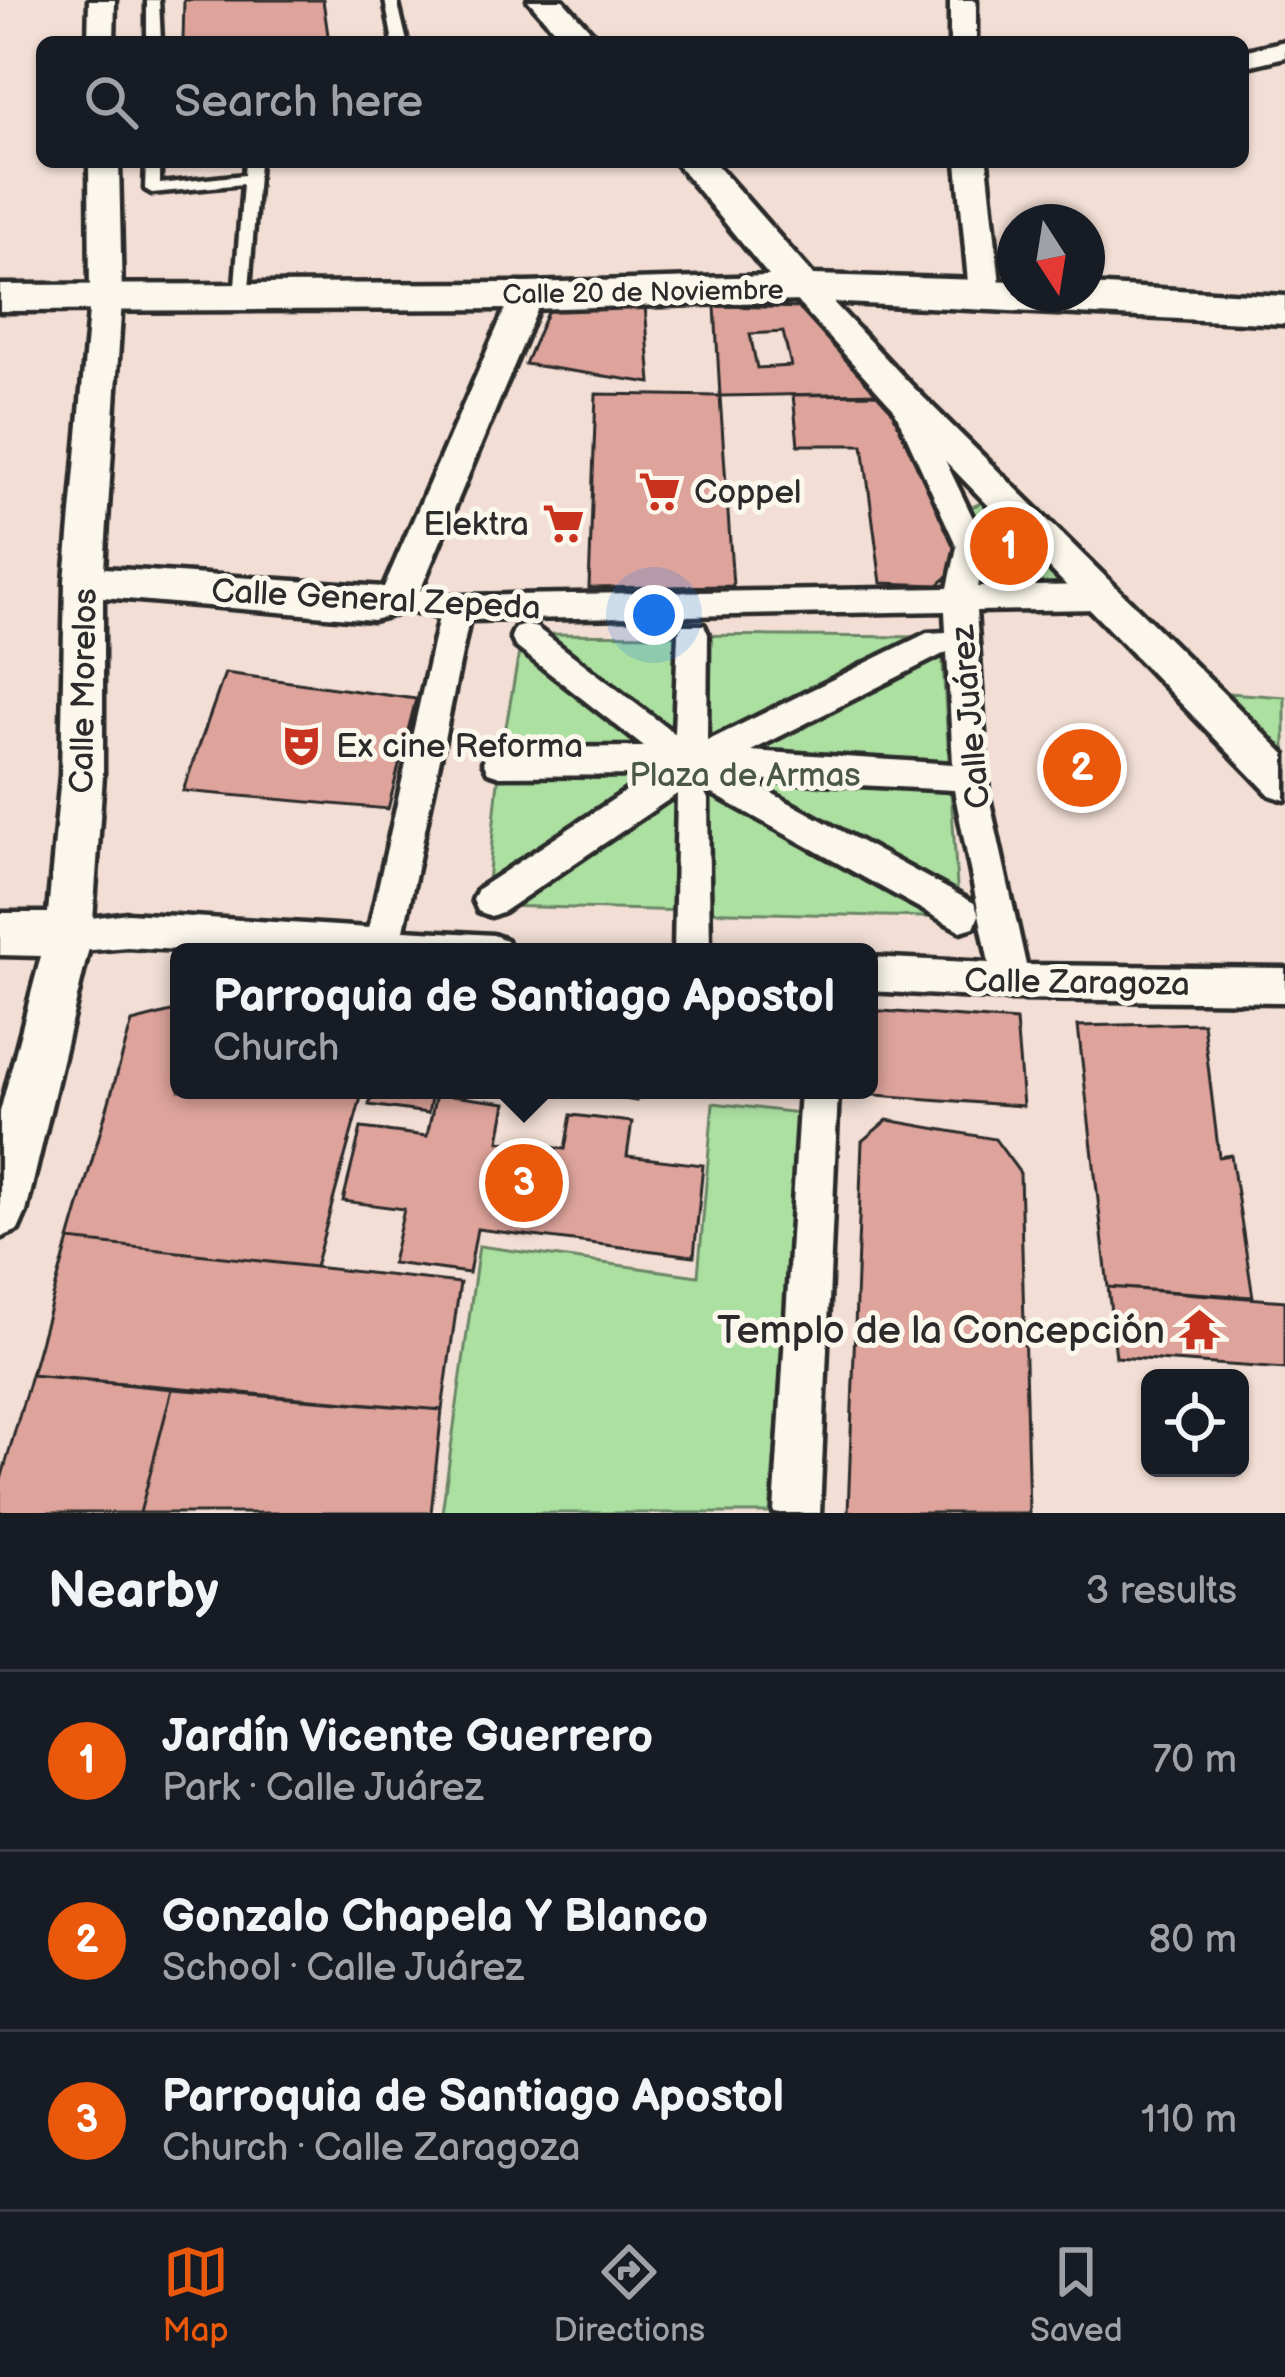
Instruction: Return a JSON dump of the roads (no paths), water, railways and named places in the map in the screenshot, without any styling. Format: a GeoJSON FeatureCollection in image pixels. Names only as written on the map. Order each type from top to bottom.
{"type":"FeatureCollection","features":[{"type":"Feature","properties":{"kind":"street"},"geometry":{"type":"LineString","coordinates":[[101,36],[102,0]]}},
{"type":"Feature","properties":{"kind":"street"},"geometry":{"type":"LineString","coordinates":[[545,0],[578,36]]}},
{"type":"Feature","properties":{"kind":"street"},"geometry":{"type":"LineString","coordinates":[[962,0],[963,36]]}},
{"type":"Feature","properties":{"kind":"street"},"geometry":{"type":"LineString","coordinates":[[1249,58],[1285,49]]}},
{"type":"Feature","properties":{"kind":"street","name":"Calle Morelos"},"geometry":{"type":"LineString","coordinates":[[0,1212],[69,935],[82,775],[84,580],[106,299],[104,168]]}},
{"type":"Feature","properties":{"kind":"street"},"geometry":{"type":"LineString","coordinates":[[699,168],[900,394],[1285,782]]}},
{"type":"Feature","properties":{"kind":"street"},"geometry":{"type":"LineString","coordinates":[[973,168],[985,293]]}},
{"type":"Feature","properties":{"kind":"street","name":"Calle 20 de Noviembre"},"geometry":{"type":"LineString","coordinates":[[0,298],[527,296],[802,288],[1285,310]]}},
{"type":"Feature","properties":{"kind":"street"},"geometry":{"type":"LineString","coordinates":[[398,598],[527,296]]}},
{"type":"Feature","properties":{"kind":"street","name":"Calle Juárez"},"geometry":{"type":"LineString","coordinates":[[900,394],[972,547],[960,603],[971,794],[1011,982]]}},
{"type":"Feature","properties":{"kind":"street","name":"Calle General Zepeda"},"geometry":{"type":"LineString","coordinates":[[84,580],[373,605],[398,598],[456,608],[960,603],[1100,597]]}},
{"type":"Feature","properties":{"kind":"street"},"geometry":{"type":"LineString","coordinates":[[383,943],[456,608]]}},
{"type":"Feature","properties":{"kind":"street"},"geometry":{"type":"LineString","coordinates":[[692,943],[693,634]]}},
{"type":"Feature","properties":{"kind":"street"},"geometry":{"type":"LineString","coordinates":[[526,637],[691,770],[961,915]]}},
{"type":"Feature","properties":{"kind":"street"},"geometry":{"type":"LineString","coordinates":[[490,900],[691,770],[938,642]]}},
{"type":"Feature","properties":{"kind":"street"},"geometry":{"type":"LineString","coordinates":[[500,761],[950,777]]}},
{"type":"Feature","properties":{"kind":"street"},"geometry":{"type":"LineString","coordinates":[[0,934],[127,930],[349,943]]}},
{"type":"Feature","properties":{"kind":"street","name":"Calle Zaragoza"},"geometry":{"type":"LineString","coordinates":[[878,975],[1011,982],[1285,985]]}},
{"type":"Feature","properties":{"kind":"street"},"geometry":{"type":"LineString","coordinates":[[797,1513],[819,1099]]}},
{"type":"Feature","properties":{"kind":"lane"},"geometry":{"type":"LineString","coordinates":[[153,0],[154,36]]}},
{"type":"Feature","properties":{"kind":"lane"},"geometry":{"type":"LineString","coordinates":[[391,0],[399,36]]}},
{"type":"Feature","properties":{"kind":"lane"},"geometry":{"type":"LineString","coordinates":[[153,168],[152,189],[253,170],[242,298]]}},
{"type":"Feature","properties":{"kind":"place","name":"Coppel"},"geometry":{"type":"Point","coordinates":[660,491]}},
{"type":"Feature","properties":{"kind":"place","name":"Elektra"},"geometry":{"type":"Point","coordinates":[563,523]}},
{"type":"Feature","properties":{"kind":"place","name":"Jardín Vicente Guerrero"},"geometry":{"type":"Point","coordinates":[1009,546]}},
{"type":"Feature","properties":{"kind":"place","name":"Ex cine Reforma"},"geometry":{"type":"Point","coordinates":[302,745]}},
{"type":"Feature","properties":{"kind":"place","name":"Gonzalo Chapela Y Blanco"},"geometry":{"type":"Point","coordinates":[1082,768]}},
{"type":"Feature","properties":{"kind":"place","name":"Parroquia de Santiago Apostol"},"geometry":{"type":"Point","coordinates":[524,1183]}},
{"type":"Feature","properties":{"kind":"place","name":"Templo de la Concepción"},"geometry":{"type":"Point","coordinates":[1199,1329]}},
{"type":"Feature","properties":{"kind":"park label","name":"Plaza de Armas"},"geometry":{"type":"Point","coordinates":[745,774]}}]}
